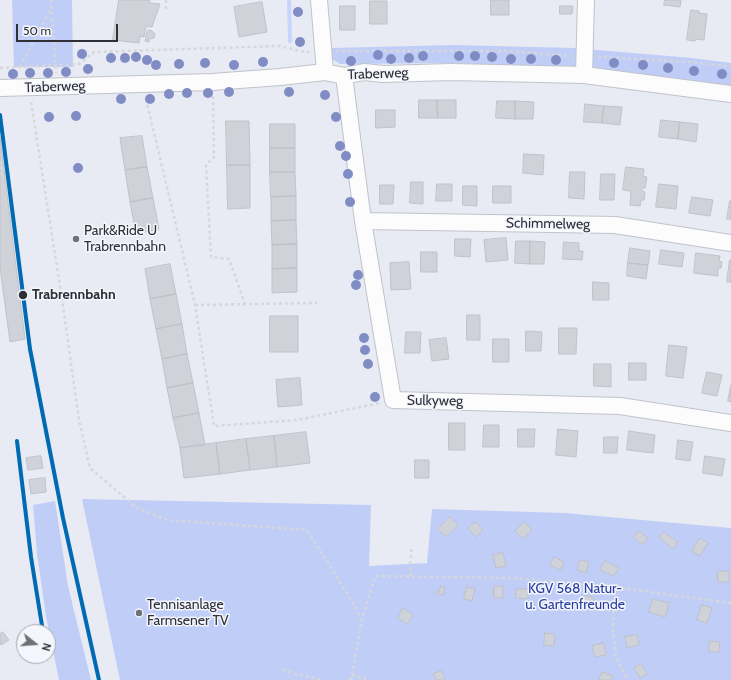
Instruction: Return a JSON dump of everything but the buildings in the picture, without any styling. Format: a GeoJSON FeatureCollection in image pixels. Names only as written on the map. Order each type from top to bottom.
{"type":"FeatureCollection","features":[{"type":"Feature","properties":{"kind":"street"},"geometry":{"type":"LineString","coordinates":[[319,0],[325,72]]}},
{"type":"Feature","properties":{"kind":"street"},"geometry":{"type":"LineString","coordinates":[[584,75],[586,0]]}},
{"type":"Feature","properties":{"kind":"street","name":"Traberweg"},"geometry":{"type":"LineString","coordinates":[[0,88],[212,82],[325,72],[344,76],[364,72],[383,74],[451,72],[584,75],[731,94]]}},
{"type":"Feature","properties":{"kind":"street","name":"Sulkyweg"},"geometry":{"type":"LineString","coordinates":[[344,76],[363,221],[393,400],[620,406],[731,423]]}},
{"type":"Feature","properties":{"kind":"street","name":"Schimmelweg"},"geometry":{"type":"LineString","coordinates":[[363,221],[615,225],[731,243]]}},
{"type":"Feature","properties":{"kind":"path"},"geometry":{"type":"LineString","coordinates":[[51,0],[57,86]]}},
{"type":"Feature","properties":{"kind":"path"},"geometry":{"type":"LineString","coordinates":[[166,0],[166,9]]}},
{"type":"Feature","properties":{"kind":"path"},"geometry":{"type":"LineString","coordinates":[[19,67],[52,8]]}},
{"type":"Feature","properties":{"kind":"path"},"geometry":{"type":"LineString","coordinates":[[0,68],[79,64],[94,52],[279,46],[306,52],[511,52],[692,62],[731,67]]}},
{"type":"Feature","properties":{"kind":"path"},"geometry":{"type":"LineString","coordinates":[[212,82],[214,157],[206,165],[212,256],[229,259],[245,304]]}},
{"type":"Feature","properties":{"kind":"path"},"geometry":{"type":"LineString","coordinates":[[143,84],[195,305],[214,426],[297,420],[381,402]]}},
{"type":"Feature","properties":{"kind":"path"},"geometry":{"type":"LineString","coordinates":[[28,87],[61,292],[79,420],[90,468],[137,508],[168,520],[307,530],[347,593],[362,620]]}},
{"type":"Feature","properties":{"kind":"path"},"geometry":{"type":"LineString","coordinates":[[0,161],[2,176]]}},
{"type":"Feature","properties":{"kind":"path"},"geometry":{"type":"LineString","coordinates":[[195,305],[318,303]]}},
{"type":"Feature","properties":{"kind":"path"},"geometry":{"type":"LineString","coordinates":[[411,576],[410,565],[412,546]]}},
{"type":"Feature","properties":{"kind":"path"},"geometry":{"type":"LineString","coordinates":[[350,680],[362,620],[374,576],[514,578],[614,587],[731,602]]}},
{"type":"Feature","properties":{"kind":"path"},"geometry":{"type":"LineString","coordinates":[[614,587],[614,645],[616,658],[628,680]]}},
{"type":"Feature","properties":{"kind":"path"},"geometry":{"type":"LineString","coordinates":[[283,669],[295,674],[324,680]]}},
{"type":"Feature","properties":{"kind":"path"},"geometry":{"type":"LineString","coordinates":[[352,675],[371,680]]}},
{"type":"Feature","properties":{"kind":"green space"},"geometry":{"type":"Polygon","coordinates":[[[12,0],[72,0],[73,67],[14,67],[12,0]]]}},
{"type":"Feature","properties":{"kind":"green space"},"geometry":{"type":"Polygon","coordinates":[[[453,45],[574,48],[692,58],[731,63],[731,86],[609,70],[456,63],[340,64],[332,59],[331,53],[332,48],[453,45]]]}},
{"type":"Feature","properties":{"kind":"green space","name":"KGV 568 Natur- u. Gartenfreunde"},"geometry":{"type":"Polygon","coordinates":[[[82,499],[371,505],[369,566],[427,563],[432,509],[565,513],[731,528],[731,680],[120,680],[82,499]]]}},
{"type":"Feature","properties":{"kind":"green space"},"geometry":{"type":"Polygon","coordinates":[[[55,501],[68,586],[91,680],[59,680],[56,664],[56,624],[48,624],[46,616],[37,554],[33,505],[55,501]]]}},
{"type":"Feature","properties":{"kind":"waterway"},"geometry":{"type":"LineString","coordinates":[[289,0],[290,41]]}},
{"type":"Feature","properties":{"kind":"transit line"},"geometry":{"type":"LineString","coordinates":[[0,115],[30,349],[63,518],[99,680]]}},
{"type":"Feature","properties":{"kind":"transit line"},"geometry":{"type":"LineString","coordinates":[[17,441],[31,557],[42,624]]}},
{"type":"Feature","properties":{"kind":"place","name":"Park&Ride U Trabrennbahn"},"geometry":{"type":"Point","coordinates":[76,239]}},
{"type":"Feature","properties":{"kind":"place","name":"Trabrennbahn"},"geometry":{"type":"Point","coordinates":[23,295]}},
{"type":"Feature","properties":{"kind":"place","name":"Tennisanlage Farmsener TV"},"geometry":{"type":"Point","coordinates":[139,613]}}]}
